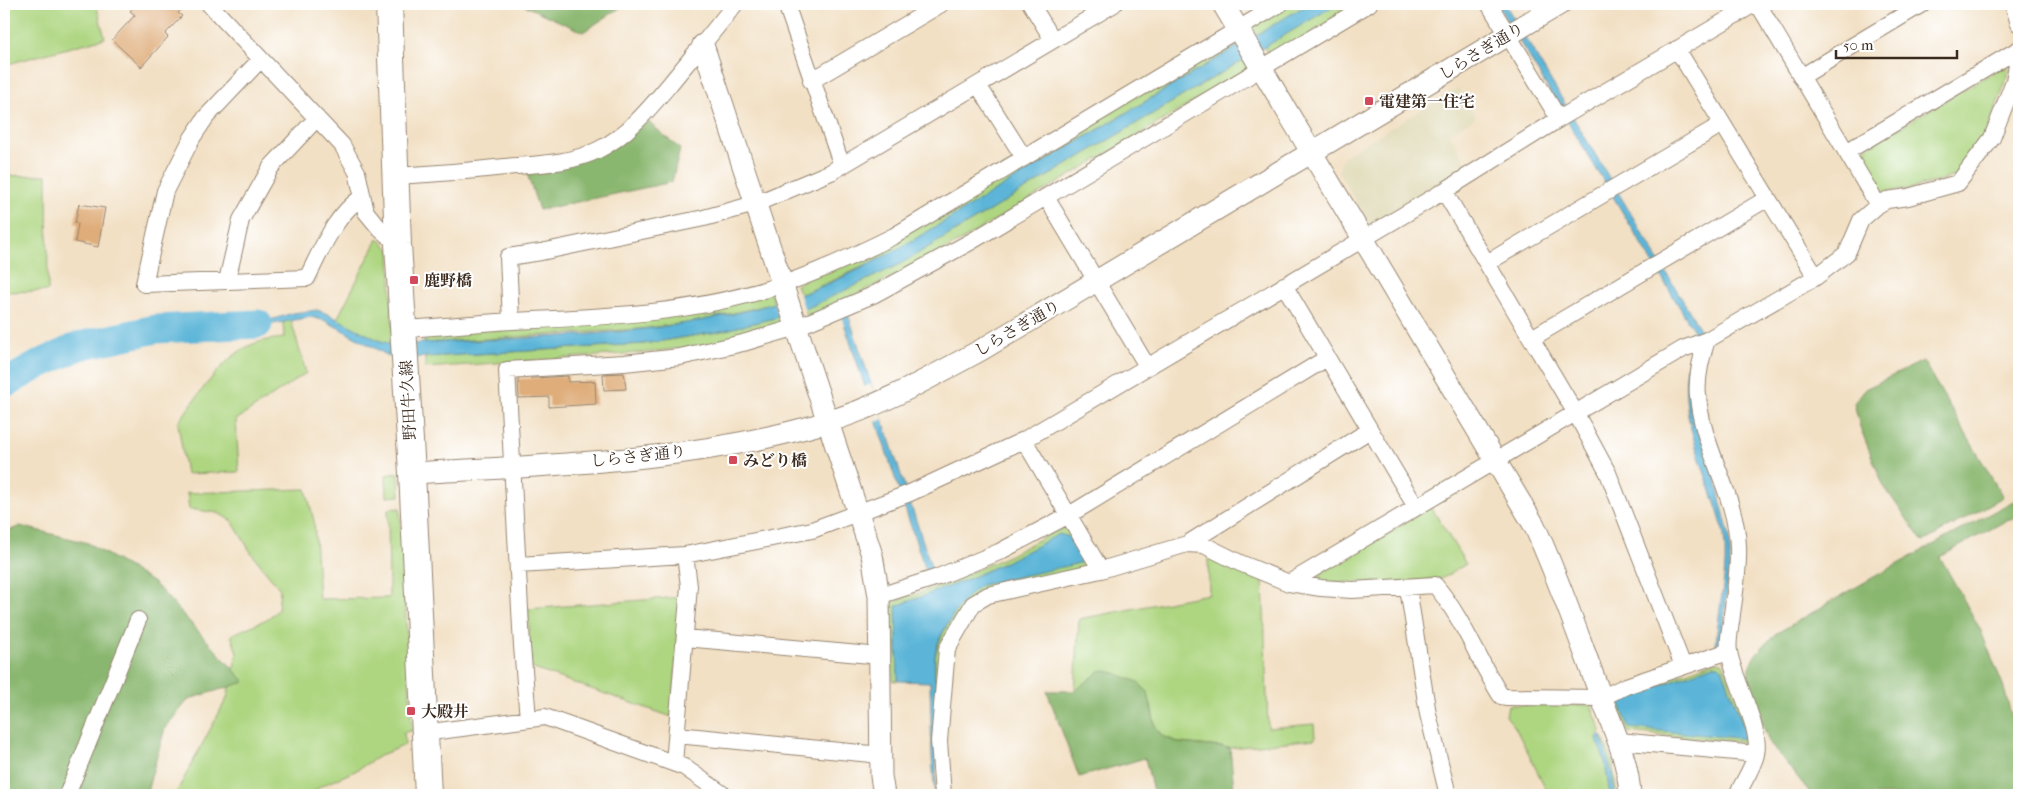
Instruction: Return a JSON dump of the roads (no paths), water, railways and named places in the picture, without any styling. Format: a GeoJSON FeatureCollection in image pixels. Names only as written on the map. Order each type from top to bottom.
{"type":"FeatureCollection","features":[{"type":"Feature","properties":{"kind":"main road","name":"野田牛久線"},"geometry":{"type":"LineString","coordinates":[[389,4],[398,244],[412,473],[428,795]]}},
{"type":"Feature","properties":{"kind":"street"},"geometry":{"type":"LineString","coordinates":[[208,4],[342,144],[357,172],[366,212],[371,220],[398,244]]}},
{"type":"Feature","properties":{"kind":"street"},"geometry":{"type":"LineString","coordinates":[[395,176],[557,162],[582,157],[599,150],[622,135],[639,119],[703,45],[735,4]]}},
{"type":"Feature","properties":{"kind":"street"},"geometry":{"type":"LineString","coordinates":[[786,4],[842,166]]}},
{"type":"Feature","properties":{"kind":"street"},"geometry":{"type":"LineString","coordinates":[[811,80],[941,4]]}},
{"type":"Feature","properties":{"kind":"street"},"geometry":{"type":"LineString","coordinates":[[1031,4],[1053,40]]}},
{"type":"Feature","properties":{"kind":"street"},"geometry":{"type":"LineString","coordinates":[[511,321],[508,257],[704,218],[755,204],[842,166],[1114,4]]}},
{"type":"Feature","properties":{"kind":"street"},"geometry":{"type":"LineString","coordinates":[[1224,4],[1496,459],[1541,540],[1619,741],[1628,774],[1630,795]]}},
{"type":"Feature","properties":{"kind":"street"},"geometry":{"type":"LineString","coordinates":[[404,344],[511,321],[604,317],[658,312],[783,287],[894,236],[1280,4]]}},
{"type":"Feature","properties":{"kind":"street"},"geometry":{"type":"LineString","coordinates":[[528,719],[507,370],[624,363],[680,356],[743,343],[873,295],[972,241],[1369,4]]}},
{"type":"Feature","properties":{"kind":"street"},"geometry":{"type":"LineString","coordinates":[[1489,4],[1559,119]]}},
{"type":"Feature","properties":{"kind":"street","name":"しらさぎ通り"},"geometry":{"type":"LineString","coordinates":[[412,473],[662,455],[770,437],[828,422],[870,406],[942,371],[1096,282],[1560,4]]}},
{"type":"Feature","properties":{"kind":"street"},"geometry":{"type":"LineString","coordinates":[[518,565],[685,555],[812,530],[910,493],[1024,440],[1363,237],[1444,191],[1559,119],[1754,4]]}},
{"type":"Feature","properties":{"kind":"street"},"geometry":{"type":"LineString","coordinates":[[1758,4],[1878,205]]}},
{"type":"Feature","properties":{"kind":"street"},"geometry":{"type":"LineString","coordinates":[[1801,77],[1922,4]]}},
{"type":"Feature","properties":{"kind":"street"},"geometry":{"type":"LineString","coordinates":[[2013,4],[2019,24]]}},
{"type":"Feature","properties":{"kind":"street"},"geometry":{"type":"LineString","coordinates":[[703,45],[872,555],[879,596],[881,755],[884,795]]}},
{"type":"Feature","properties":{"kind":"street"},"geometry":{"type":"LineString","coordinates":[[1677,49],[1816,277]]}},
{"type":"Feature","properties":{"kind":"street"},"geometry":{"type":"LineString","coordinates":[[1846,152],[2019,49]]}},
{"type":"Feature","properties":{"kind":"street"},"geometry":{"type":"LineString","coordinates":[[1289,583],[1683,349],[1707,340],[1816,277],[1848,253],[1861,220],[1878,205],[1887,200],[1908,197],[1958,183],[1992,138],[2014,80],[2019,54]]}},
{"type":"Feature","properties":{"kind":"street"},"geometry":{"type":"LineString","coordinates":[[261,59],[206,117],[192,138],[165,191],[144,284],[307,278],[341,215],[350,205],[362,197]]}},
{"type":"Feature","properties":{"kind":"street"},"geometry":{"type":"LineString","coordinates":[[978,84],[1024,158]]}},
{"type":"Feature","properties":{"kind":"street"},"geometry":{"type":"LineString","coordinates":[[228,280],[241,220],[271,167],[318,118]]}},
{"type":"Feature","properties":{"kind":"street"},"geometry":{"type":"LineString","coordinates":[[1487,264],[1722,124]]}},
{"type":"Feature","properties":{"kind":"street"},"geometry":{"type":"LineString","coordinates":[[1444,191],[1532,338],[1608,473],[1683,666]]}},
{"type":"Feature","properties":{"kind":"street"},"geometry":{"type":"LineString","coordinates":[[1046,197],[1147,366]]}},
{"type":"Feature","properties":{"kind":"street"},"geometry":{"type":"LineString","coordinates":[[1532,338],[1768,198]]}},
{"type":"Feature","properties":{"kind":"street"},"geometry":{"type":"LineString","coordinates":[[1284,285],[1416,507]]}},
{"type":"Feature","properties":{"kind":"street"},"geometry":{"type":"LineString","coordinates":[[1707,340],[1700,363],[1697,394],[1712,454],[1729,499],[1736,526],[1738,546],[1737,580],[1729,651],[1744,702],[1757,734],[1756,754],[1737,795]]}},
{"type":"Feature","properties":{"kind":"street"},"geometry":{"type":"LineString","coordinates":[[879,596],[938,577],[999,552],[1069,515],[1327,358]]}},
{"type":"Feature","properties":{"kind":"street"},"geometry":{"type":"LineString","coordinates":[[943,795],[939,741],[947,649],[973,604],[988,595],[1101,570],[1186,544],[1370,430]]}},
{"type":"Feature","properties":{"kind":"street"},"geometry":{"type":"LineString","coordinates":[[1024,440],[1101,570]]}},
{"type":"Feature","properties":{"kind":"street"},"geometry":{"type":"LineString","coordinates":[[1186,544],[1204,546],[1289,583],[1352,590],[1435,585],[1456,616],[1501,696],[1601,698],[1626,686],[1729,651]]}},
{"type":"Feature","properties":{"kind":"street"},"geometry":{"type":"LineString","coordinates":[[674,763],[689,586],[685,555]]}},
{"type":"Feature","properties":{"kind":"street"},"geometry":{"type":"LineString","coordinates":[[1408,588],[1428,714],[1448,795]]}},
{"type":"Feature","properties":{"kind":"street"},"geometry":{"type":"LineString","coordinates":[[67,795],[138,620]]}},
{"type":"Feature","properties":{"kind":"street"},"geometry":{"type":"LineString","coordinates":[[685,638],[881,656]]}},
{"type":"Feature","properties":{"kind":"street"},"geometry":{"type":"LineString","coordinates":[[424,733],[545,717],[674,763],[701,777],[724,795]]}},
{"type":"Feature","properties":{"kind":"street"},"geometry":{"type":"LineString","coordinates":[[677,735],[881,755]]}},
{"type":"Feature","properties":{"kind":"street"},"geometry":{"type":"LineString","coordinates":[[1619,741],[1756,754]]}},
{"type":"Feature","properties":{"kind":"water"},"geometry":{"type":"Polygon","coordinates":[[[1308,4],[1337,4],[900,264],[810,307],[779,317],[717,332],[643,344],[394,359],[326,321],[311,317],[268,325],[219,327],[219,324],[270,320],[293,313],[317,310],[378,340],[393,345],[584,335],[631,330],[725,316],[771,304],[831,282],[888,254],[1308,4]]]}},
{"type":"Feature","properties":{"kind":"water"},"geometry":{"type":"Polygon","coordinates":[[[1497,4],[1505,4],[1703,334],[1697,336],[1497,4]]]}},
{"type":"Feature","properties":{"kind":"water"},"geometry":{"type":"Polygon","coordinates":[[[848,314],[933,572],[927,575],[842,317],[848,314]]]}},
{"type":"Feature","properties":{"kind":"water"},"geometry":{"type":"Polygon","coordinates":[[[1688,361],[1694,362],[1720,499],[1730,538],[1730,564],[1722,639],[1716,645],[1725,563],[1724,535],[1691,429],[1686,395],[1688,361]]]}},
{"type":"Feature","properties":{"kind":"water"},"geometry":{"type":"Polygon","coordinates":[[[1059,534],[1070,537],[1082,557],[1080,563],[982,585],[961,605],[943,633],[936,650],[934,663],[938,726],[935,795],[930,682],[898,681],[896,606],[966,580],[1012,559],[1059,534]]]}},
{"type":"Feature","properties":{"kind":"water"},"geometry":{"type":"Polygon","coordinates":[[[1714,665],[1719,665],[1722,668],[1748,739],[1629,728],[1619,701],[1714,665]]]}},
{"type":"Feature","properties":{"kind":"water"},"geometry":{"type":"Polygon","coordinates":[[[1599,735],[1603,737],[1615,795],[1610,795],[1605,762],[1597,739],[1599,735]]]}},
{"type":"Feature","properties":{"kind":"waterway"},"geometry":{"type":"LineString","coordinates":[[4,384],[40,364],[79,346],[156,329],[258,324]]}},
{"type":"Feature","properties":{"kind":"place","name":"電建第一住宅"},"geometry":{"type":"Point","coordinates":[1369,101]}},
{"type":"Feature","properties":{"kind":"place","name":"鹿野橋"},"geometry":{"type":"Point","coordinates":[414,280]}},
{"type":"Feature","properties":{"kind":"place","name":"みどり橋"},"geometry":{"type":"Point","coordinates":[733,460]}},
{"type":"Feature","properties":{"kind":"place","name":"大殿井"},"geometry":{"type":"Point","coordinates":[411,711]}}]}
